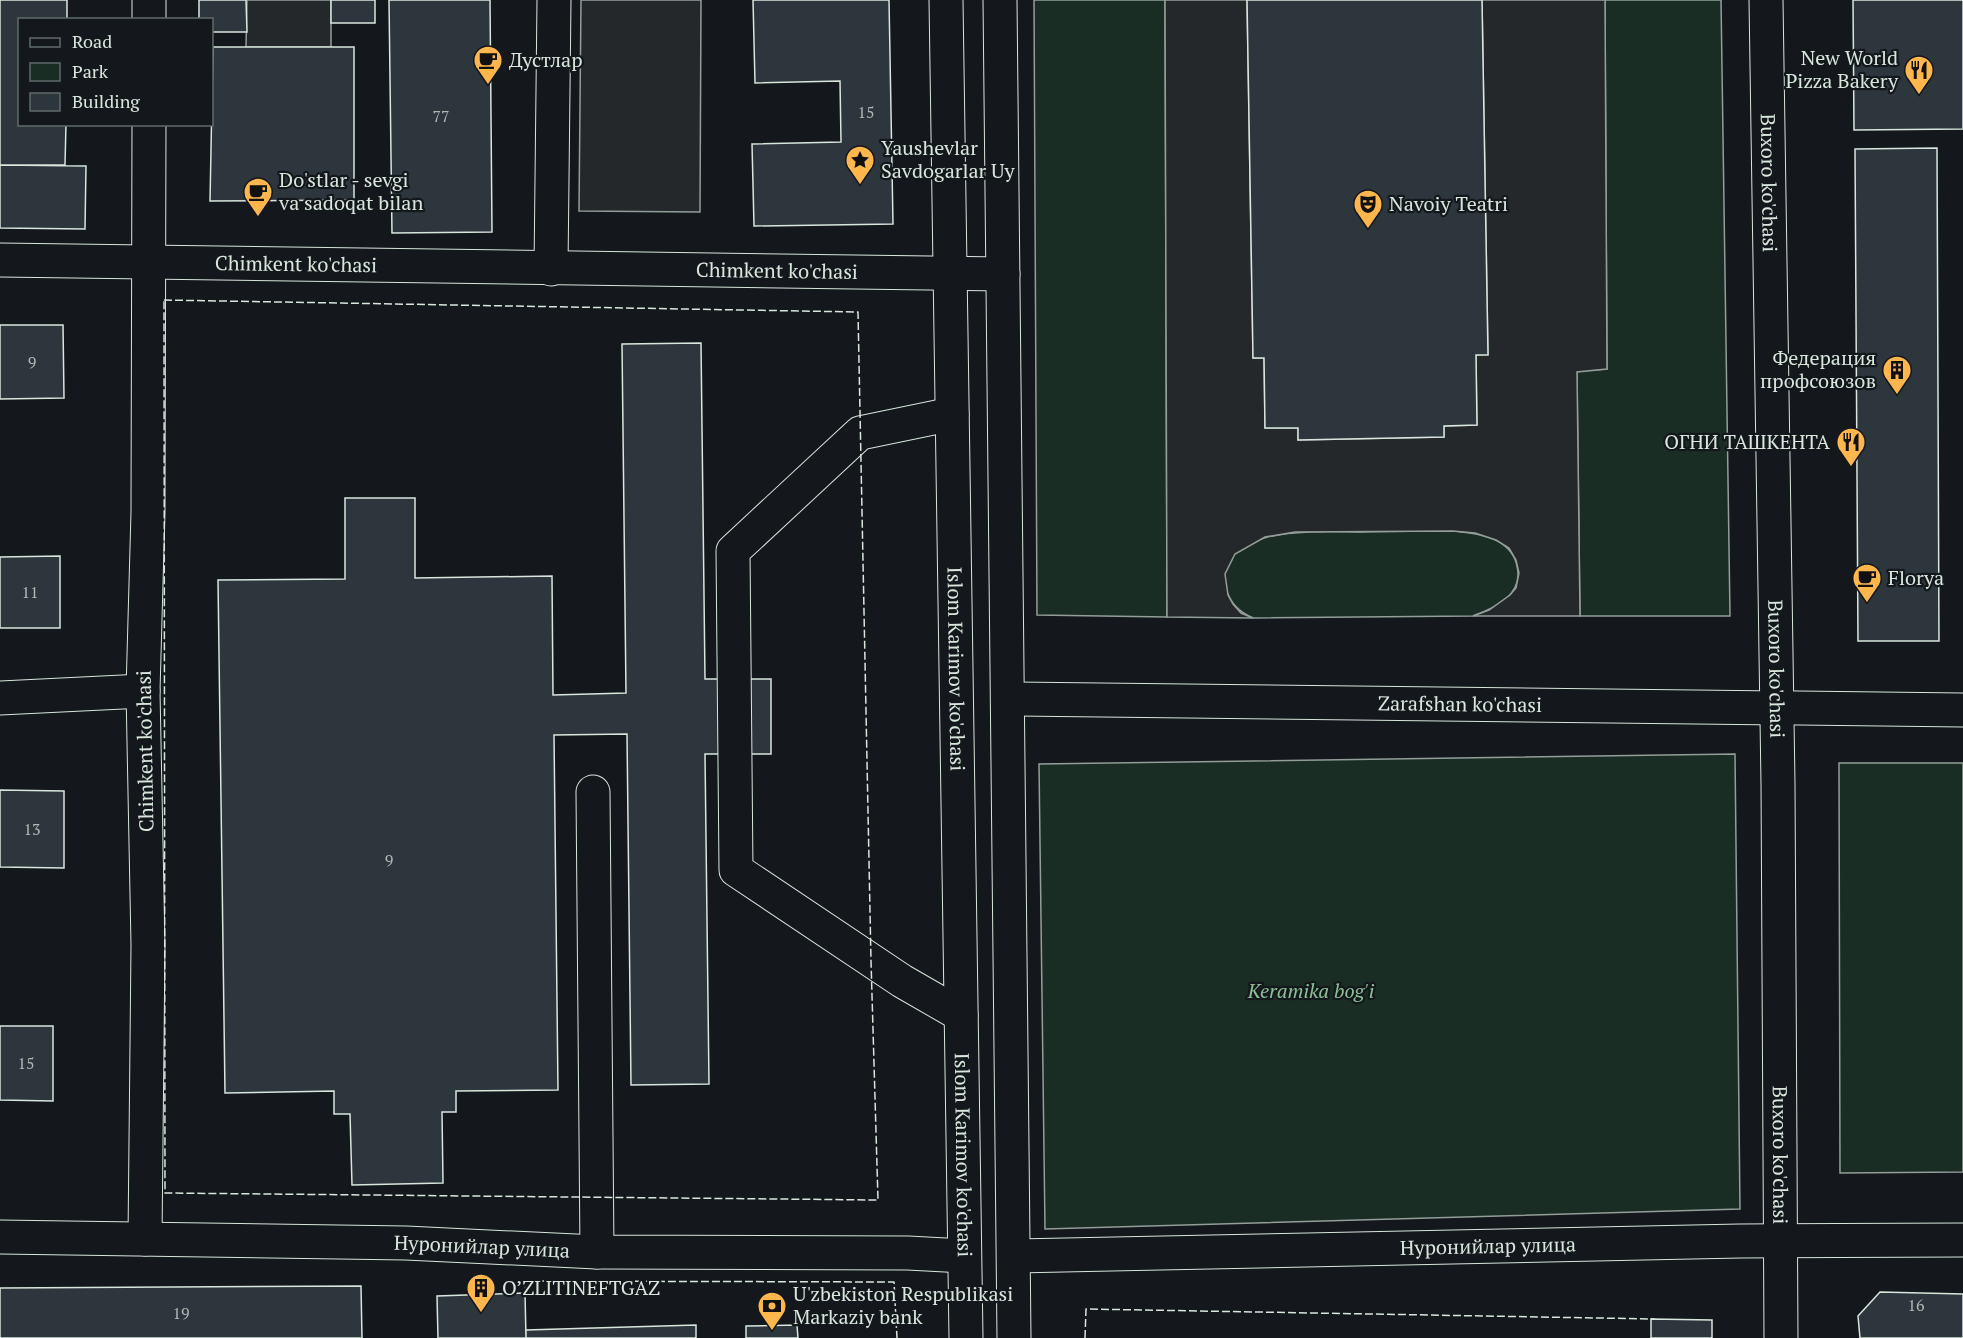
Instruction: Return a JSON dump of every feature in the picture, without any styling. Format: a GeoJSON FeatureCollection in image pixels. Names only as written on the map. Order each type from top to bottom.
{"type":"FeatureCollection","features":[{"type":"Feature","properties":{"kind":"street"},"geometry":{"type":"LineString","coordinates":[[149,0],[149,18]]}},
{"type":"Feature","properties":{"kind":"street"},"geometry":{"type":"LineString","coordinates":[[551,269],[554,0]]}},
{"type":"Feature","properties":{"kind":"street","name":"Islom Karimov ko'chasi"},"geometry":{"type":"LineString","coordinates":[[946,0],[966,1338]]}},
{"type":"Feature","properties":{"kind":"street"},"geometry":{"type":"LineString","coordinates":[[1000,0],[1014,1338]]}},
{"type":"Feature","properties":{"kind":"street","name":"Buxoro ko'chasi"},"geometry":{"type":"LineString","coordinates":[[1766,0],[1782,1241],[1781,1338]]}},
{"type":"Feature","properties":{"kind":"street","name":"Chimkent ko'chasi"},"geometry":{"type":"LineString","coordinates":[[145,1239],[148,945],[143,691],[148,512],[149,126]]}},
{"type":"Feature","properties":{"kind":"street","name":"Chimkent ko'chasi"},"geometry":{"type":"LineString","coordinates":[[0,260],[148,264],[1003,274]]}},
{"type":"Feature","properties":{"kind":"street"},"geometry":{"type":"LineString","coordinates":[[952,414],[860,433],[733,551],[736,870],[902,981],[961,1015]]}},
{"type":"Feature","properties":{"kind":"street"},"geometry":{"type":"LineString","coordinates":[[0,698],[143,691]]}},
{"type":"Feature","properties":{"kind":"street","name":"Zarafshan ko'chasi"},"geometry":{"type":"LineString","coordinates":[[956,699],[1776,706],[1963,710]]}},
{"type":"Feature","properties":{"kind":"street"},"geometry":{"type":"LineString","coordinates":[[593,792],[597,1252]]}},
{"type":"Feature","properties":{"kind":"street","name":"Нуронийлар улица"},"geometry":{"type":"LineString","coordinates":[[0,1237],[406,1243],[597,1252],[908,1253],[964,1256]]}},
{"type":"Feature","properties":{"kind":"street","name":"Нуронийлар улица"},"geometry":{"type":"LineString","coordinates":[[1014,1256],[1782,1241],[1963,1240]]}},
{"type":"Feature","properties":{"kind":"green space"},"geometry":{"type":"Polygon","coordinates":[[[1034,0],[1165,0],[1167,617],[1037,615],[1034,0]]]}},
{"type":"Feature","properties":{"kind":"green space"},"geometry":{"type":"Polygon","coordinates":[[[1605,0],[1721,0],[1730,616],[1580,616],[1577,371],[1607,369],[1605,0]]]}},
{"type":"Feature","properties":{"kind":"green space"},"geometry":{"type":"Polygon","coordinates":[[[1453,531],[1482,535],[1498,541],[1515,558],[1517,566],[1516,585],[1506,599],[1473,616],[1253,618],[1236,607],[1226,589],[1225,568],[1235,552],[1252,542],[1274,536],[1322,532],[1453,531]]]}},
{"type":"Feature","properties":{"kind":"green space","name":"Keramika bog'i"},"geometry":{"type":"Polygon","coordinates":[[[1735,754],[1740,1209],[1045,1229],[1039,764],[1735,754]]]}},
{"type":"Feature","properties":{"kind":"green space"},"geometry":{"type":"Polygon","coordinates":[[[1839,763],[1963,763],[1963,1172],[1840,1173],[1839,763]]]}},
{"type":"Feature","properties":{"kind":"shaded area"},"geometry":{"type":"Polygon","coordinates":[[[247,0],[331,0],[331,47],[246,47],[247,0]]]}},
{"type":"Feature","properties":{"kind":"shaded area"},"geometry":{"type":"Polygon","coordinates":[[[581,0],[701,0],[700,212],[579,211],[581,0]]]}},
{"type":"Feature","properties":{"kind":"shaded area"},"geometry":{"type":"Polygon","coordinates":[[[1165,0],[1247,0],[1253,358],[1264,358],[1265,428],[1298,428],[1298,440],[1444,437],[1444,426],[1477,425],[1476,355],[1488,354],[1482,0],[1605,0],[1607,369],[1577,372],[1580,616],[1473,616],[1489,610],[1516,588],[1519,573],[1516,560],[1509,548],[1496,540],[1475,533],[1453,531],[1295,532],[1265,537],[1235,554],[1225,574],[1228,595],[1233,604],[1241,613],[1253,618],[1167,617],[1165,0]]]}},
{"type":"Feature","properties":{"kind":"building"},"geometry":{"type":"Polygon","coordinates":[[[0,0],[67,0],[67,18],[18,18],[18,126],[66,126],[65,165],[0,165],[0,0]]]}},
{"type":"Feature","properties":{"kind":"building"},"geometry":{"type":"Polygon","coordinates":[[[199,0],[246,0],[247,32],[213,32],[213,18],[199,18],[199,0]]]}},
{"type":"Feature","properties":{"kind":"building"},"geometry":{"type":"Polygon","coordinates":[[[331,0],[375,0],[375,23],[331,23],[331,0]]]}},
{"type":"Feature","properties":{"kind":"building"},"geometry":{"type":"Polygon","coordinates":[[[389,0],[490,0],[492,232],[392,233],[389,0]]]}},
{"type":"Feature","properties":{"kind":"building"},"geometry":{"type":"Polygon","coordinates":[[[753,0],[889,0],[893,224],[754,226],[752,144],[841,142],[840,81],[755,83],[753,0]]]}},
{"type":"Feature","properties":{"kind":"building","name":"Navoiy Teatri"},"geometry":{"type":"Polygon","coordinates":[[[1247,0],[1482,0],[1488,355],[1476,355],[1477,425],[1444,426],[1444,437],[1298,440],[1298,428],[1265,428],[1264,358],[1253,358],[1247,0]]]}},
{"type":"Feature","properties":{"kind":"building"},"geometry":{"type":"Polygon","coordinates":[[[1853,0],[1963,0],[1963,129],[1854,130],[1853,0]]]}},
{"type":"Feature","properties":{"kind":"building"},"geometry":{"type":"Polygon","coordinates":[[[213,47],[354,47],[354,200],[210,201],[213,47]]]}},
{"type":"Feature","properties":{"kind":"building","name":"Федерация профсоюзов"},"geometry":{"type":"Polygon","coordinates":[[[1937,148],[1939,641],[1858,641],[1855,149],[1937,148]]]}},
{"type":"Feature","properties":{"kind":"building"},"geometry":{"type":"Polygon","coordinates":[[[0,165],[86,166],[85,229],[0,228],[0,165]]]}},
{"type":"Feature","properties":{"kind":"building"},"geometry":{"type":"Polygon","coordinates":[[[0,325],[63,325],[64,398],[0,399],[0,325]]]}},
{"type":"Feature","properties":{"kind":"building"},"geometry":{"type":"Polygon","coordinates":[[[701,343],[705,679],[771,679],[771,754],[705,754],[709,1084],[631,1085],[627,734],[554,735],[558,1090],[456,1091],[456,1112],[442,1112],[443,1183],[352,1185],[350,1114],[334,1114],[334,1091],[225,1093],[218,580],[345,579],[345,498],[415,498],[415,578],[552,576],[553,695],[626,693],[622,344],[701,343]]]}},
{"type":"Feature","properties":{"kind":"building"},"geometry":{"type":"Polygon","coordinates":[[[60,556],[60,628],[0,628],[0,557],[60,556]]]}},
{"type":"Feature","properties":{"kind":"building"},"geometry":{"type":"Polygon","coordinates":[[[0,790],[64,791],[64,868],[0,867],[0,790]]]}},
{"type":"Feature","properties":{"kind":"building"},"geometry":{"type":"Polygon","coordinates":[[[0,1026],[53,1026],[53,1101],[0,1100],[0,1026]]]}},
{"type":"Feature","properties":{"kind":"building"},"geometry":{"type":"Polygon","coordinates":[[[361,1286],[362,1338],[0,1338],[0,1288],[361,1286]]]}},
{"type":"Feature","properties":{"kind":"building"},"geometry":{"type":"Polygon","coordinates":[[[1880,1292],[1963,1294],[1963,1338],[1860,1338],[1858,1316],[1880,1292]]]}},
{"type":"Feature","properties":{"kind":"building","name":"O’ZLITINEFTGAZ"},"geometry":{"type":"Polygon","coordinates":[[[525,1293],[526,1338],[438,1338],[437,1296],[525,1293]]]}},
{"type":"Feature","properties":{"kind":"building"},"geometry":{"type":"Polygon","coordinates":[[[1651,1319],[1712,1320],[1712,1338],[1651,1338],[1651,1319]]]}},
{"type":"Feature","properties":{"kind":"building"},"geometry":{"type":"Polygon","coordinates":[[[696,1325],[696,1338],[526,1338],[526,1330],[696,1325]]]}},
{"type":"Feature","properties":{"kind":"building","name":"U'zbekiston Respublikasi Markaziy bank"},"geometry":{"type":"Polygon","coordinates":[[[797,1325],[798,1338],[746,1338],[746,1326],[797,1325]]]}},
{"type":"Feature","properties":{"kind":"fence"},"geometry":{"type":"LineString","coordinates":[[164,300],[858,312],[878,1200],[165,1193],[164,300]]}},
{"type":"Feature","properties":{"kind":"fence"},"geometry":{"type":"LineString","coordinates":[[525,1293],[526,1281],[894,1282],[897,1338]]}},
{"type":"Feature","properties":{"kind":"fence"},"geometry":{"type":"LineString","coordinates":[[1085,1338],[1086,1309],[1655,1319]]}},
{"type":"Feature","properties":{"kind":"place","name":"Дустлар"},"geometry":{"type":"Point","coordinates":[488,86]}},
{"type":"Feature","properties":{"kind":"place","name":"New World Pizza Bakery"},"geometry":{"type":"Point","coordinates":[1919,96]}},
{"type":"Feature","properties":{"kind":"place","name":"Yaushevlar Savdogarlar Uy"},"geometry":{"type":"Point","coordinates":[860,186]}},
{"type":"Feature","properties":{"kind":"place","name":"Do'stlar - sevgi va sadoqat bilan"},"geometry":{"type":"Point","coordinates":[258,218]}},
{"type":"Feature","properties":{"kind":"place","name":"Navoiy Teatri"},"geometry":{"type":"Point","coordinates":[1368,230]}},
{"type":"Feature","properties":{"kind":"place","name":"Федерация профсоюзов"},"geometry":{"type":"Point","coordinates":[1897,396]}},
{"type":"Feature","properties":{"kind":"place","name":"ОГНИ ТАШКЕНТА"},"geometry":{"type":"Point","coordinates":[1851,468]}},
{"type":"Feature","properties":{"kind":"place","name":"Florya"},"geometry":{"type":"Point","coordinates":[1867,604]}},
{"type":"Feature","properties":{"kind":"place","name":"O’ZLITINEFTGAZ"},"geometry":{"type":"Point","coordinates":[481,1314]}},
{"type":"Feature","properties":{"kind":"place","name":"U'zbekiston Respublikasi Markaziy bank"},"geometry":{"type":"Point","coordinates":[772,1332]}}]}
